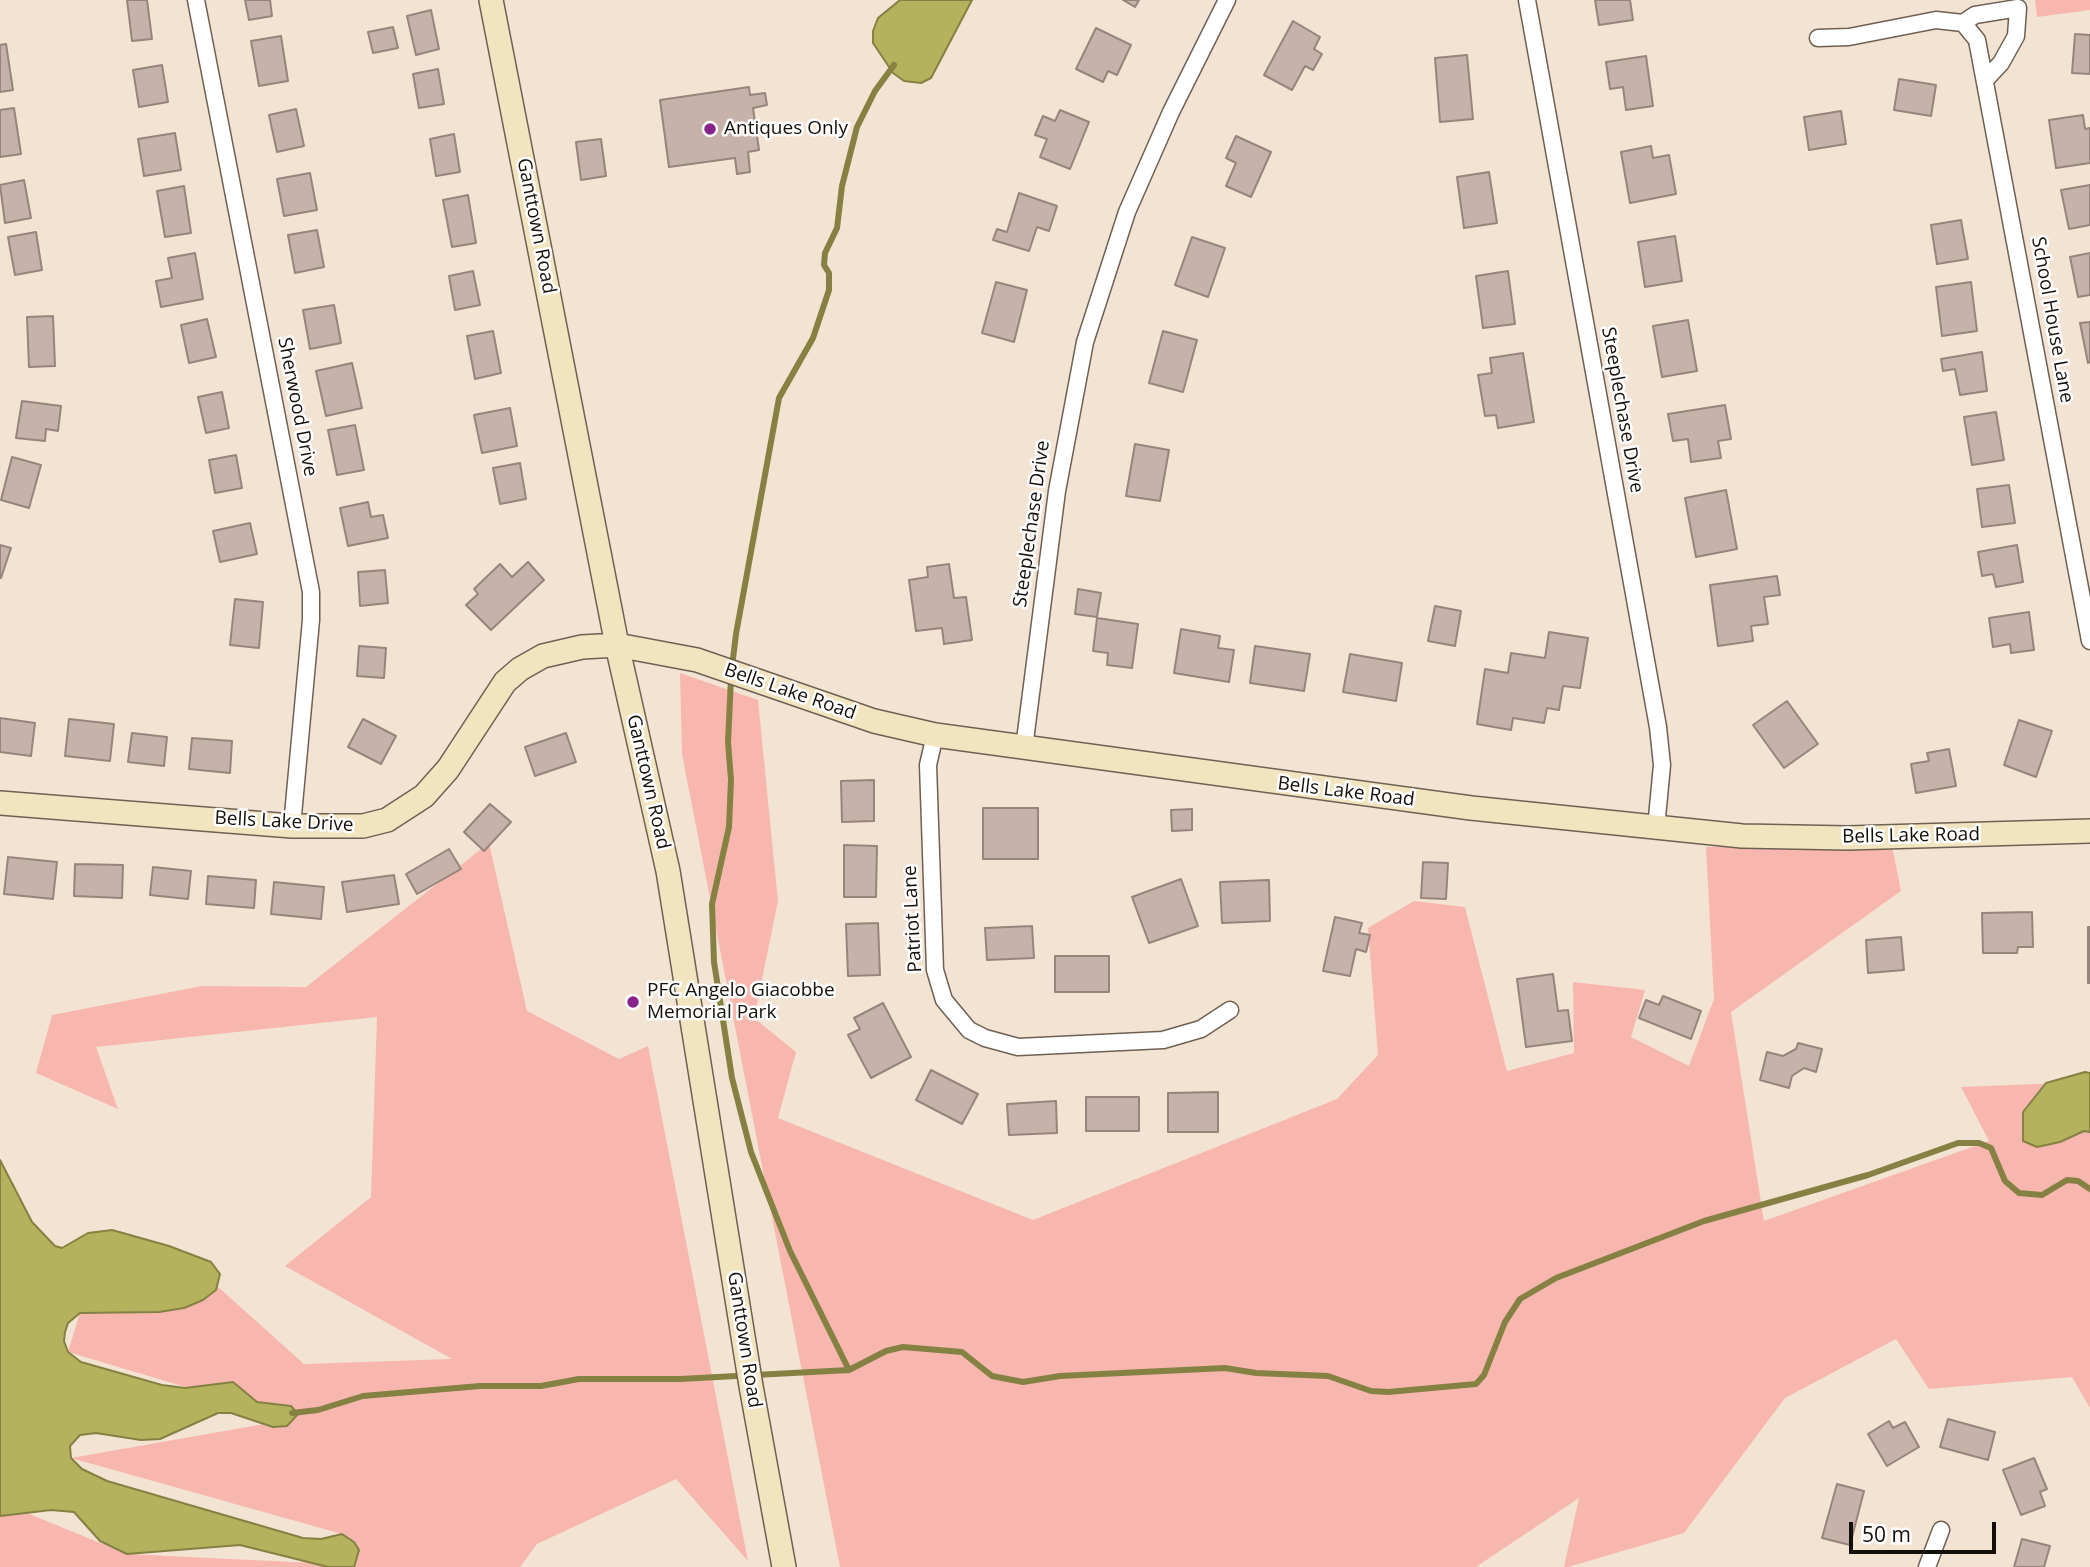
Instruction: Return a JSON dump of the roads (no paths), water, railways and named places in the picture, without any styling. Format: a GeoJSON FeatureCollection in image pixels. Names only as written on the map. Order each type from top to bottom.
{"type":"FeatureCollection","features":[{"type":"Feature","properties":{"kind":"street","name":"Sherwood Drive"},"geometry":{"type":"LineString","coordinates":[[196,0],[311,592],[311,620],[292,825]]}},
{"type":"Feature","properties":{"kind":"street","name":"Ganttown Road"},"geometry":{"type":"LineString","coordinates":[[491,0],[618,645],[668,871],[747,1362],[784,1567]]}},
{"type":"Feature","properties":{"kind":"street","name":"Steeplechase Drive"},"geometry":{"type":"LineString","coordinates":[[1024,748],[1057,491],[1085,342],[1131,202],[1227,0]]}},
{"type":"Feature","properties":{"kind":"street","name":"Steeplechase Drive"},"geometry":{"type":"LineString","coordinates":[[1527,0],[1658,727],[1661,765],[1656,828]]}},
{"type":"Feature","properties":{"kind":"street"},"geometry":{"type":"LineString","coordinates":[[1818,38],[1849,37],[1936,20],[1958,22],[1975,15],[2018,8],[2016,36],[2001,63],[1987,78]]}},
{"type":"Feature","properties":{"kind":"street","name":"School House Lane"},"geometry":{"type":"LineString","coordinates":[[1958,22],[1977,40],[1987,78],[2090,641]]}},
{"type":"Feature","properties":{"kind":"street","name":"Bells Lake Drive"},"geometry":{"type":"LineString","coordinates":[[0,803],[292,825],[363,826],[407,810],[448,769],[491,702],[520,669],[543,656],[569,650],[618,645]]}},
{"type":"Feature","properties":{"kind":"street","name":"Bells Lake Road"},"geometry":{"type":"LineString","coordinates":[[618,645],[716,666],[874,721],[935,735],[1471,808],[1656,828],[1788,838],[2090,831]]}},
{"type":"Feature","properties":{"kind":"street","name":"Patriot Lane"},"geometry":{"type":"LineString","coordinates":[[935,735],[928,765],[935,970],[944,1000],[969,1030],[1001,1043],[1027,1047],[1163,1040],[1201,1029],[1230,1010]]}},
{"type":"Feature","properties":{"kind":"street"},"geometry":{"type":"LineString","coordinates":[[1927,1567],[1941,1530]]}},
{"type":"Feature","properties":{"kind":"waterway"},"geometry":{"type":"LineString","coordinates":[[732,667],[779,398],[813,338],[829,290],[829,273],[824,265],[825,253],[837,228],[842,186],[857,127],[875,91],[894,65]]}},
{"type":"Feature","properties":{"kind":"waterway"},"geometry":{"type":"LineString","coordinates":[[731,678],[728,742],[731,780],[729,827],[712,904],[714,962],[732,1078],[751,1152],[790,1251],[849,1370]]}},
{"type":"Feature","properties":{"kind":"waterway"},"geometry":{"type":"LineString","coordinates":[[292,1413],[318,1410],[363,1396],[480,1386],[541,1386],[579,1379],[680,1379],[849,1370],[886,1351],[903,1347],[962,1352],[992,1376],[1023,1382],[1060,1376],[1225,1368],[1256,1373],[1328,1376],[1371,1391],[1388,1392],[1476,1384],[1484,1375],[1505,1322],[1520,1299],[1556,1278],[1704,1221],[1868,1175],[1958,1143],[1979,1143],[1991,1148],[2005,1181],[2019,1193],[2042,1195],[2067,1180],[2078,1181],[2090,1189]]}},
{"type":"Feature","properties":{"kind":"place","name":"Antiques Only"},"geometry":{"type":"Point","coordinates":[710,129]}},
{"type":"Feature","properties":{"kind":"place","name":"PFC Angelo Giacobbe Memorial Park"},"geometry":{"type":"Point","coordinates":[633,1002]}}]}
